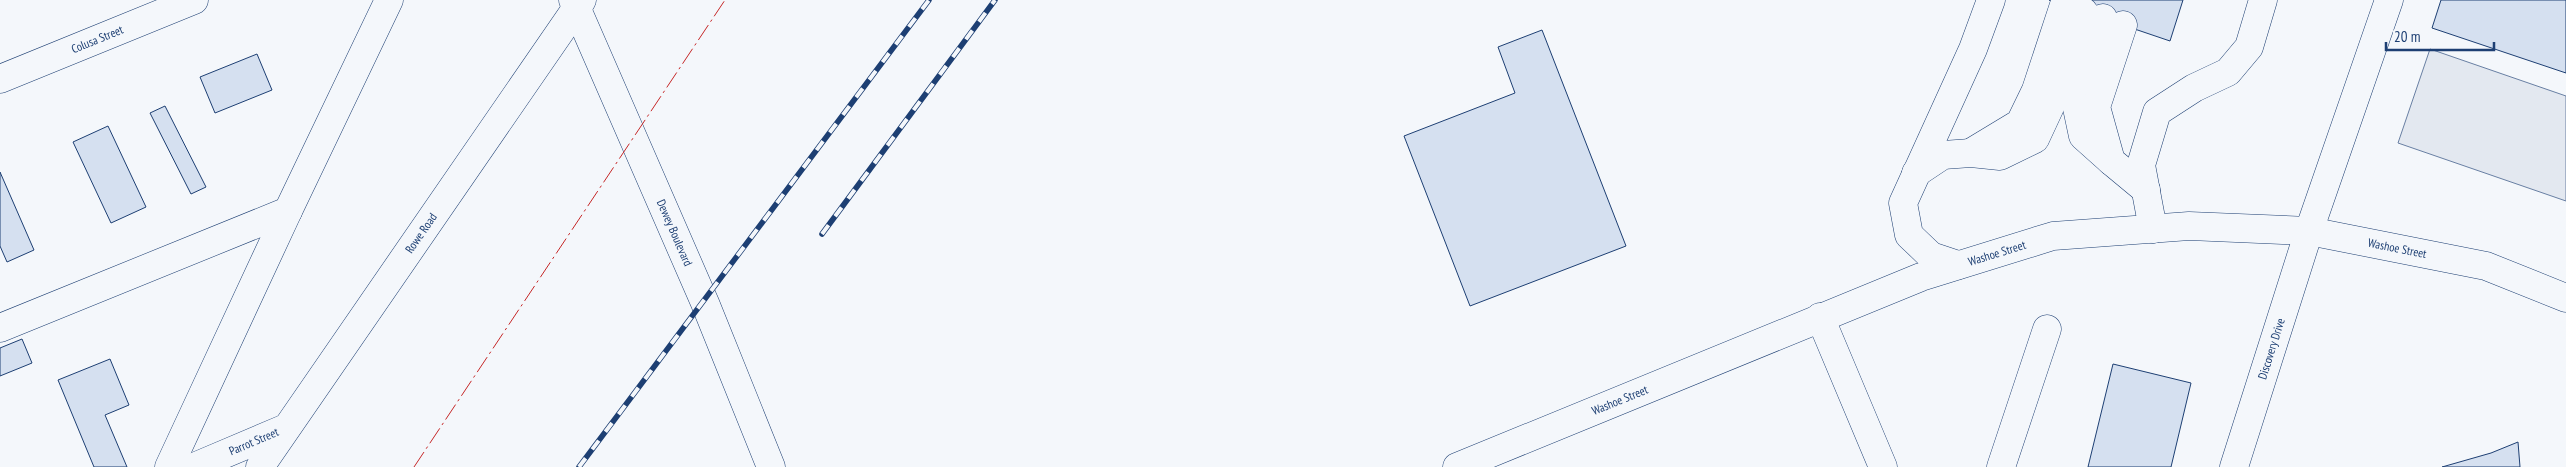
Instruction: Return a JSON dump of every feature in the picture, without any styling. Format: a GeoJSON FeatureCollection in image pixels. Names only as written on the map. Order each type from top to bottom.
{"type":"FeatureCollection","features":[{"type":"Feature","properties":{"kind":"street","name":"Colusa Street"},"geometry":{"type":"LineString","coordinates":[[0,79],[194,0]]}},
{"type":"Feature","properties":{"kind":"street"},"geometry":{"type":"LineString","coordinates":[[169,467],[389,0]]}},
{"type":"Feature","properties":{"kind":"street"},"geometry":{"type":"LineString","coordinates":[[1958,265],[1931,256],[1909,235],[1903,203],[1973,49],[1991,0]]}},
{"type":"Feature","properties":{"kind":"street"},"geometry":{"type":"LineString","coordinates":[[2153,229],[2141,165],[2157,112],[2194,88],[2228,72],[2249,48],[2263,0]]}},
{"type":"Feature","properties":{"kind":"street","name":"Discovery Drive"},"geometry":{"type":"LineString","coordinates":[[2234,467],[2309,230],[2389,0]]}},
{"type":"Feature","properties":{"kind":"street","name":"Rowe Road"},"geometry":{"type":"LineString","coordinates":[[260,467],[577,3]]}},
{"type":"Feature","properties":{"kind":"street","name":"Dewey Boulevard"},"geometry":{"type":"LineString","coordinates":[[577,3],[771,467]]}},
{"type":"Feature","properties":{"kind":"street"},"geometry":{"type":"LineString","coordinates":[[1916,173],[1943,155],[1970,153],[2020,122],[2036,90],[2093,15],[2076,103],[2082,136],[2146,190]]}},
{"type":"Feature","properties":{"kind":"street"},"geometry":{"type":"LineString","coordinates":[[0,328],[288,211]]}},
{"type":"Feature","properties":{"kind":"street","name":"Washoe Street"},"geometry":{"type":"LineString","coordinates":[[1457,467],[1921,277],[2052,236],[2189,226],[2309,230],[2486,266],[2566,298]]}},
{"type":"Feature","properties":{"kind":"street"},"geometry":{"type":"LineString","coordinates":[[1820,317],[1883,467]]}},
{"type":"Feature","properties":{"kind":"street"},"geometry":{"type":"LineString","coordinates":[[2001,467],[2047,329]]}},
{"type":"Feature","properties":{"kind":"street","name":"Parrot Street"},"geometry":{"type":"LineString","coordinates":[[194,467],[286,428]]}},
{"type":"Feature","properties":{"kind":"shaded area"},"geometry":{"type":"Polygon","coordinates":[[[2430,49],[2566,96],[2566,201],[2398,143],[2430,49]]]}},
{"type":"Feature","properties":{"kind":"building"},"geometry":{"type":"Polygon","coordinates":[[[2049,0],[2183,0],[2170,41],[2049,0]]]}},
{"type":"Feature","properties":{"kind":"building"},"geometry":{"type":"Polygon","coordinates":[[[2441,0],[2566,0],[2566,73],[2432,28],[2441,0]]]}},
{"type":"Feature","properties":{"kind":"building"},"geometry":{"type":"Polygon","coordinates":[[[1542,30],[1626,246],[1470,306],[1404,136],[1515,93],[1498,47],[1542,30]]]}},
{"type":"Feature","properties":{"kind":"building"},"geometry":{"type":"Polygon","coordinates":[[[257,54],[272,90],[215,113],[200,77],[257,54]]]}},
{"type":"Feature","properties":{"kind":"building"},"geometry":{"type":"Polygon","coordinates":[[[165,106],[206,187],[191,194],[150,113],[165,106]]]}},
{"type":"Feature","properties":{"kind":"building"},"geometry":{"type":"Polygon","coordinates":[[[108,126],[146,207],[111,223],[73,142],[108,126]]]}},
{"type":"Feature","properties":{"kind":"building"},"geometry":{"type":"Polygon","coordinates":[[[0,172],[34,250],[7,262],[0,246],[0,172]]]}},
{"type":"Feature","properties":{"kind":"building"},"geometry":{"type":"Polygon","coordinates":[[[22,339],[32,363],[0,376],[0,348],[22,339]]]}},
{"type":"Feature","properties":{"kind":"building"},"geometry":{"type":"Polygon","coordinates":[[[110,359],[129,405],[105,415],[127,467],[94,467],[58,380],[110,359]]]}},
{"type":"Feature","properties":{"kind":"building"},"geometry":{"type":"Polygon","coordinates":[[[2113,364],[2191,383],[2171,467],[2088,467],[2113,364]]]}},
{"type":"Feature","properties":{"kind":"building"},"geometry":{"type":"Polygon","coordinates":[[[2518,442],[2520,467],[2442,467],[2491,453],[2518,442]]]}},
{"type":"Feature","properties":{"kind":"railway"},"geometry":{"type":"LineString","coordinates":[[579,467],[929,0]]}},
{"type":"Feature","properties":{"kind":"railway"},"geometry":{"type":"LineString","coordinates":[[822,234],[995,0]]}},
{"type":"Feature","properties":{"kind":"power"},"geometry":{"type":"LineString","coordinates":[[414,467],[725,0]]}}]}
